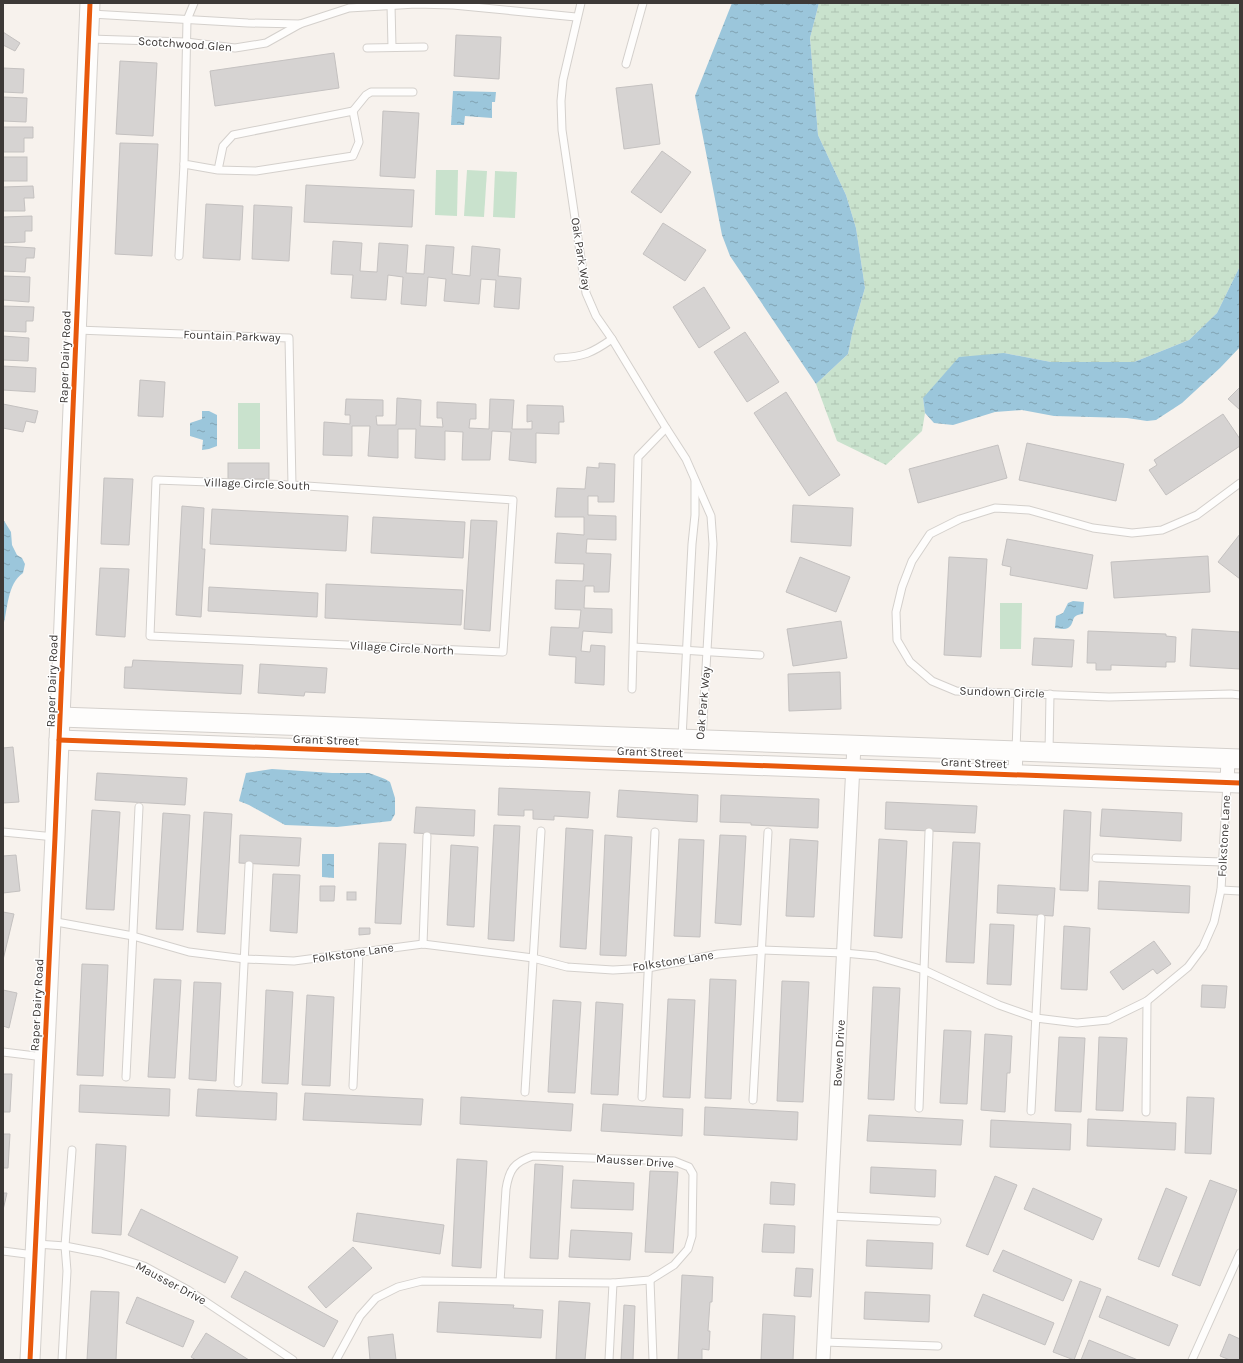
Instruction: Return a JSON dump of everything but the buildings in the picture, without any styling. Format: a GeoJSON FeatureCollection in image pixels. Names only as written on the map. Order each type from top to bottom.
{"type":"FeatureCollection","features":[{"type":"Feature","properties":{"kind":"street","name":"Raper Dairy Road"},"geometry":{"type":"LineString","coordinates":[[30,1360],[34,1250],[55,837],[90,9]]}},
{"type":"Feature","properties":{"kind":"street","name":"Grant Street"},"geometry":{"type":"LineString","coordinates":[[60,717],[1234,759]]}},
{"type":"Feature","properties":{"kind":"street","name":"Oak Park Way"},"geometry":{"type":"LineString","coordinates":[[682,739],[692,763]]}},
{"type":"Feature","properties":{"kind":"street","name":"Grant Street"},"geometry":{"type":"LineString","coordinates":[[59,740],[1233,783]]}},
{"type":"Feature","properties":{"kind":"street","name":"Oak Park Way"},"geometry":{"type":"LineString","coordinates":[[692,763],[702,740]]}},
{"type":"Feature","properties":{"kind":"street","name":"Bowen Drive"},"geometry":{"type":"LineString","coordinates":[[824,1360],[854,745]]}},
{"type":"Feature","properties":{"kind":"street"},"geometry":{"type":"LineString","coordinates":[[1015,775],[1016,751]]}},
{"type":"Feature","properties":{"kind":"street"},"geometry":{"type":"LineString","coordinates":[[1048,776],[1049,752]]}},
{"type":"Feature","properties":{"kind":"street","name":"Folkstone Lane"},"geometry":{"type":"LineString","coordinates":[[1233,783],[1234,759]]}},
{"type":"Feature","properties":{"kind":"lane"},"geometry":{"type":"LineString","coordinates":[[179,256],[184,164],[187,20],[194,3]]}},
{"type":"Feature","properties":{"kind":"lane","name":"Oak Park Way"},"geometry":{"type":"LineString","coordinates":[[581,3],[576,17],[563,80],[562,130],[586,293],[596,316],[612,338],[686,459],[711,516],[713,544],[702,740]]}},
{"type":"Feature","properties":{"kind":"lane"},"geometry":{"type":"LineString","coordinates":[[626,64],[641,3]]}},
{"type":"Feature","properties":{"kind":"lane","name":"Scotchwood Glen"},"geometry":{"type":"LineString","coordinates":[[89,39],[186,42],[235,48],[266,43],[300,24],[349,8],[391,5],[453,4],[576,17]]}},
{"type":"Feature","properties":{"kind":"lane"},"geometry":{"type":"LineString","coordinates":[[391,5],[392,47]]}},
{"type":"Feature","properties":{"kind":"lane","name":"Scotchwood Glen"},"geometry":{"type":"LineString","coordinates":[[90,9],[187,20],[300,24]]}},
{"type":"Feature","properties":{"kind":"lane"},"geometry":{"type":"LineString","coordinates":[[366,48],[424,47]]}},
{"type":"Feature","properties":{"kind":"lane"},"geometry":{"type":"LineString","coordinates":[[218,170],[223,146],[233,135],[353,111],[366,94],[371,92],[413,92]]}},
{"type":"Feature","properties":{"kind":"lane"},"geometry":{"type":"LineString","coordinates":[[184,164],[218,170],[256,171],[353,156],[359,142],[353,111]]}},
{"type":"Feature","properties":{"kind":"lane","name":"Fountain Parkway"},"geometry":{"type":"LineString","coordinates":[[77,330],[289,338],[292,484]]}},
{"type":"Feature","properties":{"kind":"lane"},"geometry":{"type":"LineString","coordinates":[[558,358],[581,356],[598,349],[612,338]]}},
{"type":"Feature","properties":{"kind":"lane"},"geometry":{"type":"LineString","coordinates":[[632,689],[638,457],[666,428]]}},
{"type":"Feature","properties":{"kind":"lane","name":"Oak Park Way"},"geometry":{"type":"LineString","coordinates":[[682,739],[692,544],[695,515],[695,479]]}},
{"type":"Feature","properties":{"kind":"lane","name":"Village Circle South"},"geometry":{"type":"LineString","coordinates":[[150,636],[156,480],[292,484],[512,500]]}},
{"type":"Feature","properties":{"kind":"lane","name":"Sundown Circle"},"geometry":{"type":"LineString","coordinates":[[1240,482],[1197,515],[1162,530],[1132,533],[1093,528],[1030,510],[995,508],[960,519],[930,534],[912,561],[902,586],[896,612],[898,640],[906,657],[932,681],[956,691],[1109,697],[1231,694],[1240,696]]}},
{"type":"Feature","properties":{"kind":"lane","name":"Village Circle North"},"geometry":{"type":"LineString","coordinates":[[150,636],[503,652],[512,500]]}},
{"type":"Feature","properties":{"kind":"lane"},"geometry":{"type":"LineString","coordinates":[[634,647],[760,655]]}},
{"type":"Feature","properties":{"kind":"lane"},"geometry":{"type":"LineString","coordinates":[[1016,751],[1018,693]]}},
{"type":"Feature","properties":{"kind":"lane"},"geometry":{"type":"LineString","coordinates":[[1049,752],[1050,694]]}},
{"type":"Feature","properties":{"kind":"lane","name":"Folkstone Lane"},"geometry":{"type":"LineString","coordinates":[[51,922],[133,936],[189,952],[244,959],[294,961],[423,944],[533,958],[567,967],[613,970],[648,968],[718,954],[762,950],[844,953],[876,956],[924,970],[999,1005],[1036,1018],[1077,1024],[1108,1020],[1147,1001],[1188,967],[1203,948],[1214,922],[1221,890],[1233,783]]}},
{"type":"Feature","properties":{"kind":"lane"},"geometry":{"type":"LineString","coordinates":[[126,1077],[139,806]]}},
{"type":"Feature","properties":{"kind":"lane"},"geometry":{"type":"LineString","coordinates":[[525,1092],[541,831]]}},
{"type":"Feature","properties":{"kind":"lane"},"geometry":{"type":"LineString","coordinates":[[3,832],[55,837]]}},
{"type":"Feature","properties":{"kind":"lane"},"geometry":{"type":"LineString","coordinates":[[642,1097],[655,832]]}},
{"type":"Feature","properties":{"kind":"lane"},"geometry":{"type":"LineString","coordinates":[[753,1100],[768,832]]}},
{"type":"Feature","properties":{"kind":"lane"},"geometry":{"type":"LineString","coordinates":[[919,1108],[929,832]]}},
{"type":"Feature","properties":{"kind":"lane"},"geometry":{"type":"LineString","coordinates":[[423,944],[427,836]]}},
{"type":"Feature","properties":{"kind":"lane"},"geometry":{"type":"LineString","coordinates":[[1096,858],[1223,862]]}},
{"type":"Feature","properties":{"kind":"lane"},"geometry":{"type":"LineString","coordinates":[[238,1083],[249,865]]}},
{"type":"Feature","properties":{"kind":"lane","name":"Folkstone Lane"},"geometry":{"type":"LineString","coordinates":[[1221,890],[1240,891]]}},
{"type":"Feature","properties":{"kind":"lane"},"geometry":{"type":"LineString","coordinates":[[1031,1111],[1041,918]]}},
{"type":"Feature","properties":{"kind":"lane"},"geometry":{"type":"LineString","coordinates":[[353,1086],[359,952]]}},
{"type":"Feature","properties":{"kind":"lane"},"geometry":{"type":"LineString","coordinates":[[1146,1112],[1147,1001]]}},
{"type":"Feature","properties":{"kind":"lane"},"geometry":{"type":"LineString","coordinates":[[3,1052],[44,1056]]}},
{"type":"Feature","properties":{"kind":"lane"},"geometry":{"type":"LineString","coordinates":[[62,1360],[67,1271],[65,1246],[72,1150]]}},
{"type":"Feature","properties":{"kind":"lane","name":"Mausser Drive"},"geometry":{"type":"LineString","coordinates":[[336,1360],[360,1316],[376,1298],[398,1287],[422,1281],[500,1282],[613,1283],[650,1280],[674,1265],[688,1249],[692,1236],[693,1174],[689,1167],[674,1162],[533,1156],[521,1160],[508,1174],[500,1282]]}},
{"type":"Feature","properties":{"kind":"lane"},"geometry":{"type":"LineString","coordinates":[[831,1216],[938,1221]]}},
{"type":"Feature","properties":{"kind":"lane","name":"Mausser Drive"},"geometry":{"type":"LineString","coordinates":[[3,1251],[34,1250],[65,1246],[101,1253],[144,1266],[188,1290],[292,1360]]}},
{"type":"Feature","properties":{"kind":"lane"},"geometry":{"type":"LineString","coordinates":[[1192,1360],[1240,1253]]}},
{"type":"Feature","properties":{"kind":"lane"},"geometry":{"type":"LineString","coordinates":[[650,1280],[653,1360]]}},
{"type":"Feature","properties":{"kind":"lane"},"geometry":{"type":"LineString","coordinates":[[609,1360],[613,1283]]}},
{"type":"Feature","properties":{"kind":"lane"},"geometry":{"type":"LineString","coordinates":[[824,1342],[938,1346]]}},
{"type":"Feature","properties":{"kind":"green space"},"geometry":{"type":"Polygon","coordinates":[[[819,3],[1240,3],[1240,266],[1217,313],[1189,340],[1134,362],[1051,362],[1004,353],[923,398],[925,413],[922,431],[886,465],[837,441],[816,384],[848,354],[853,329],[865,288],[856,228],[846,195],[818,135],[810,38],[819,3]]]}},
{"type":"Feature","properties":{"kind":"green space"},"geometry":{"type":"Polygon","coordinates":[[[436,170],[458,170],[457,216],[435,215],[436,170]]]}},
{"type":"Feature","properties":{"kind":"green space"},"geometry":{"type":"Polygon","coordinates":[[[467,170],[487,171],[484,217],[464,216],[467,170]]]}},
{"type":"Feature","properties":{"kind":"green space"},"geometry":{"type":"Polygon","coordinates":[[[495,171],[517,172],[515,218],[493,217],[495,171]]]}},
{"type":"Feature","properties":{"kind":"green space"},"geometry":{"type":"Polygon","coordinates":[[[238,403],[260,403],[260,449],[238,449],[238,403]]]}},
{"type":"Feature","properties":{"kind":"green space"},"geometry":{"type":"Polygon","coordinates":[[[1000,603],[1022,603],[1021,649],[1000,649],[1000,603]]]}},
{"type":"Feature","properties":{"kind":"water"},"geometry":{"type":"Polygon","coordinates":[[[732,3],[819,3],[810,38],[818,135],[846,195],[856,228],[865,288],[853,329],[848,354],[816,384],[730,256],[722,235],[695,96],[732,3]]]}},
{"type":"Feature","properties":{"kind":"water"},"geometry":{"type":"Polygon","coordinates":[[[453,91],[496,92],[495,102],[492,102],[492,118],[465,116],[464,125],[451,125],[453,91]]]}},
{"type":"Feature","properties":{"kind":"water"},"geometry":{"type":"Polygon","coordinates":[[[1240,266],[1240,347],[1220,368],[1182,403],[1156,420],[1147,421],[1127,418],[1054,416],[1022,410],[995,412],[953,425],[934,423],[925,413],[923,398],[959,357],[1004,353],[1051,362],[1134,362],[1189,340],[1217,313],[1240,266]]]}},
{"type":"Feature","properties":{"kind":"water"},"geometry":{"type":"Polygon","coordinates":[[[202,411],[209,411],[217,415],[217,446],[202,450],[203,440],[190,436],[190,423],[202,419],[202,411]]]}},
{"type":"Feature","properties":{"kind":"water"},"geometry":{"type":"Polygon","coordinates":[[[3,519],[11,532],[12,545],[17,555],[22,558],[25,564],[23,573],[18,578],[11,590],[3,627],[3,519]]]}},
{"type":"Feature","properties":{"kind":"water"},"geometry":{"type":"Polygon","coordinates":[[[1073,601],[1084,602],[1083,614],[1076,616],[1068,628],[1055,628],[1056,616],[1063,613],[1068,603],[1073,601]]]}},
{"type":"Feature","properties":{"kind":"water"},"geometry":{"type":"Polygon","coordinates":[[[272,769],[332,773],[369,773],[390,782],[395,798],[395,814],[391,821],[337,827],[285,825],[239,801],[246,773],[272,769]]]}},
{"type":"Feature","properties":{"kind":"water"},"geometry":{"type":"Polygon","coordinates":[[[322,854],[334,854],[334,878],[322,877],[322,854]]]}},
{"type":"Feature","properties":{"kind":"cycle path"},"geometry":{"type":"LineString","coordinates":[[30,1360],[55,837],[90,3]]}},
{"type":"Feature","properties":{"kind":"cycle path"},"geometry":{"type":"LineString","coordinates":[[59,740],[1240,783]]}}]}
